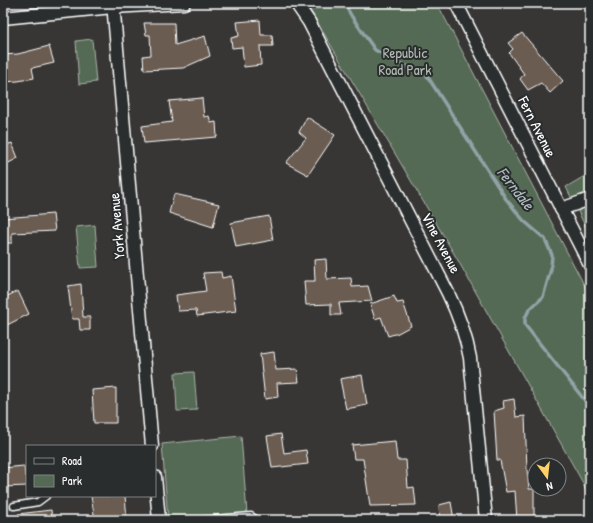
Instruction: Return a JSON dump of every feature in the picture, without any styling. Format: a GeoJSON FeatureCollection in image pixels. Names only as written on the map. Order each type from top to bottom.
{"type":"FeatureCollection","features":[{"type":"Feature","properties":{"kind":"street"},"geometry":{"type":"LineString","coordinates":[[3,18],[113,5],[184,3]]}},
{"type":"Feature","properties":{"kind":"street","name":"Vine Avenue"},"geometry":{"type":"LineString","coordinates":[[296,3],[305,14],[448,293],[463,329],[470,358],[486,520]]}},
{"type":"Feature","properties":{"kind":"street","name":"Fern Avenue"},"geometry":{"type":"LineString","coordinates":[[456,3],[590,265]]}},
{"type":"Feature","properties":{"kind":"street","name":"York Avenue"},"geometry":{"type":"LineString","coordinates":[[113,5],[149,445]]}},
{"type":"Feature","properties":{"kind":"street"},"geometry":{"type":"LineString","coordinates":[[561,209],[590,199]]}},
{"type":"Feature","properties":{"kind":"street"},"geometry":{"type":"LineString","coordinates":[[156,488],[159,520]]}},
{"type":"Feature","properties":{"kind":"lane"},"geometry":{"type":"LineString","coordinates":[[14,506],[38,502],[45,497]]}},
{"type":"Feature","properties":{"kind":"lane"},"geometry":{"type":"LineString","coordinates":[[204,520],[251,516],[257,520]]}},
{"type":"Feature","properties":{"kind":"green space","name":"Republic Road Park"},"geometry":{"type":"Polygon","coordinates":[[[306,3],[437,3],[590,296],[590,505],[583,483],[456,257],[306,3]]]}},
{"type":"Feature","properties":{"kind":"green space"},"geometry":{"type":"Polygon","coordinates":[[[92,39],[96,82],[79,84],[76,41],[92,39]]]}},
{"type":"Feature","properties":{"kind":"green space"},"geometry":{"type":"Polygon","coordinates":[[[590,173],[590,236],[566,187],[590,173]]]}},
{"type":"Feature","properties":{"kind":"green space"},"geometry":{"type":"Polygon","coordinates":[[[95,225],[98,267],[80,268],[76,227],[95,225]]]}},
{"type":"Feature","properties":{"kind":"green space"},"geometry":{"type":"Polygon","coordinates":[[[194,372],[197,410],[177,411],[175,373],[194,372]]]}},
{"type":"Feature","properties":{"kind":"green space"},"geometry":{"type":"Polygon","coordinates":[[[241,436],[247,514],[187,520],[168,520],[162,444],[241,436]]]}},
{"type":"Feature","properties":{"kind":"building"},"geometry":{"type":"Polygon","coordinates":[[[260,20],[261,35],[272,35],[273,46],[260,46],[261,65],[244,67],[242,47],[232,48],[231,38],[239,36],[237,22],[260,20]]]}},
{"type":"Feature","properties":{"kind":"building"},"geometry":{"type":"Polygon","coordinates":[[[144,23],[174,23],[175,45],[205,36],[210,56],[183,68],[144,70],[143,56],[151,55],[150,35],[146,35],[144,23]]]}},
{"type":"Feature","properties":{"kind":"building"},"geometry":{"type":"Polygon","coordinates":[[[522,33],[563,81],[550,93],[541,83],[528,90],[520,79],[524,74],[509,53],[513,49],[508,43],[522,33]]]}},
{"type":"Feature","properties":{"kind":"building"},"geometry":{"type":"Polygon","coordinates":[[[49,46],[54,63],[32,68],[34,78],[3,82],[3,55],[18,54],[49,46]]]}},
{"type":"Feature","properties":{"kind":"building"},"geometry":{"type":"Polygon","coordinates":[[[202,98],[204,117],[209,116],[211,123],[216,122],[217,137],[144,143],[142,126],[172,122],[169,101],[202,98]]]}},
{"type":"Feature","properties":{"kind":"building"},"geometry":{"type":"Polygon","coordinates":[[[307,117],[335,135],[308,175],[286,163],[306,138],[299,132],[307,117]]]}},
{"type":"Feature","properties":{"kind":"building"},"geometry":{"type":"Polygon","coordinates":[[[12,143],[18,158],[3,166],[3,146],[12,143]]]}},
{"type":"Feature","properties":{"kind":"building"},"geometry":{"type":"Polygon","coordinates":[[[174,194],[219,204],[213,227],[169,213],[174,194]]]}},
{"type":"Feature","properties":{"kind":"building"},"geometry":{"type":"Polygon","coordinates":[[[53,214],[55,231],[12,233],[12,243],[3,243],[3,218],[53,214]]]}},
{"type":"Feature","properties":{"kind":"building"},"geometry":{"type":"Polygon","coordinates":[[[269,216],[273,240],[236,247],[231,223],[269,216]]]}},
{"type":"Feature","properties":{"kind":"building"},"geometry":{"type":"Polygon","coordinates":[[[326,259],[327,279],[351,278],[352,287],[368,286],[372,301],[339,303],[341,315],[331,315],[331,304],[306,305],[304,281],[315,281],[314,260],[326,259]]]}},
{"type":"Feature","properties":{"kind":"building"},"geometry":{"type":"Polygon","coordinates":[[[221,272],[222,278],[231,276],[236,311],[197,316],[196,310],[178,311],[176,295],[206,291],[203,273],[221,272]]]}},
{"type":"Feature","properties":{"kind":"building"},"geometry":{"type":"Polygon","coordinates":[[[81,284],[83,317],[90,317],[90,330],[80,330],[79,319],[72,319],[68,286],[81,284]]]}},
{"type":"Feature","properties":{"kind":"building"},"geometry":{"type":"Polygon","coordinates":[[[18,291],[29,314],[7,325],[3,317],[3,298],[18,291]]]}},
{"type":"Feature","properties":{"kind":"building"},"geometry":{"type":"Polygon","coordinates":[[[394,296],[397,303],[403,302],[411,326],[398,333],[388,336],[381,317],[375,319],[370,304],[394,296]]]}},
{"type":"Feature","properties":{"kind":"building"},"geometry":{"type":"Polygon","coordinates":[[[274,352],[276,370],[297,369],[299,382],[277,383],[278,397],[265,399],[260,354],[274,352]]]}},
{"type":"Feature","properties":{"kind":"building"},"geometry":{"type":"Polygon","coordinates":[[[362,375],[367,405],[346,409],[340,379],[362,375]]]}},
{"type":"Feature","properties":{"kind":"building"},"geometry":{"type":"Polygon","coordinates":[[[116,388],[116,423],[94,423],[92,390],[116,388]]]}},
{"type":"Feature","properties":{"kind":"building"},"geometry":{"type":"Polygon","coordinates":[[[514,399],[516,417],[525,416],[527,497],[534,497],[534,520],[517,520],[515,491],[506,492],[500,460],[497,460],[494,411],[504,408],[503,401],[514,399]]]}},
{"type":"Feature","properties":{"kind":"building"},"geometry":{"type":"Polygon","coordinates":[[[281,434],[284,453],[306,450],[308,464],[272,468],[267,436],[281,434]]]}},
{"type":"Feature","properties":{"kind":"building"},"geometry":{"type":"Polygon","coordinates":[[[395,441],[397,460],[406,460],[408,488],[414,487],[416,505],[370,506],[363,459],[354,459],[352,445],[395,441]]]}},
{"type":"Feature","properties":{"kind":"building"},"geometry":{"type":"Polygon","coordinates":[[[24,466],[26,486],[3,487],[3,468],[24,466]]]}},
{"type":"Feature","properties":{"kind":"building"},"geometry":{"type":"Polygon","coordinates":[[[91,497],[125,497],[127,519],[95,520],[91,497]]]}},
{"type":"Feature","properties":{"kind":"building"},"geometry":{"type":"Polygon","coordinates":[[[451,502],[454,520],[440,520],[439,505],[451,502]]]}},
{"type":"Feature","properties":{"kind":"building"},"geometry":{"type":"Polygon","coordinates":[[[51,510],[52,520],[19,520],[18,514],[51,510]]]}},
{"type":"Feature","properties":{"kind":"waterway","name":"Ferndale"},"geometry":{"type":"LineString","coordinates":[[344,3],[375,50],[403,65],[426,74],[506,199],[524,221],[545,239],[552,255],[551,269],[543,297],[529,310],[525,318],[525,325],[590,407]]}}]}
